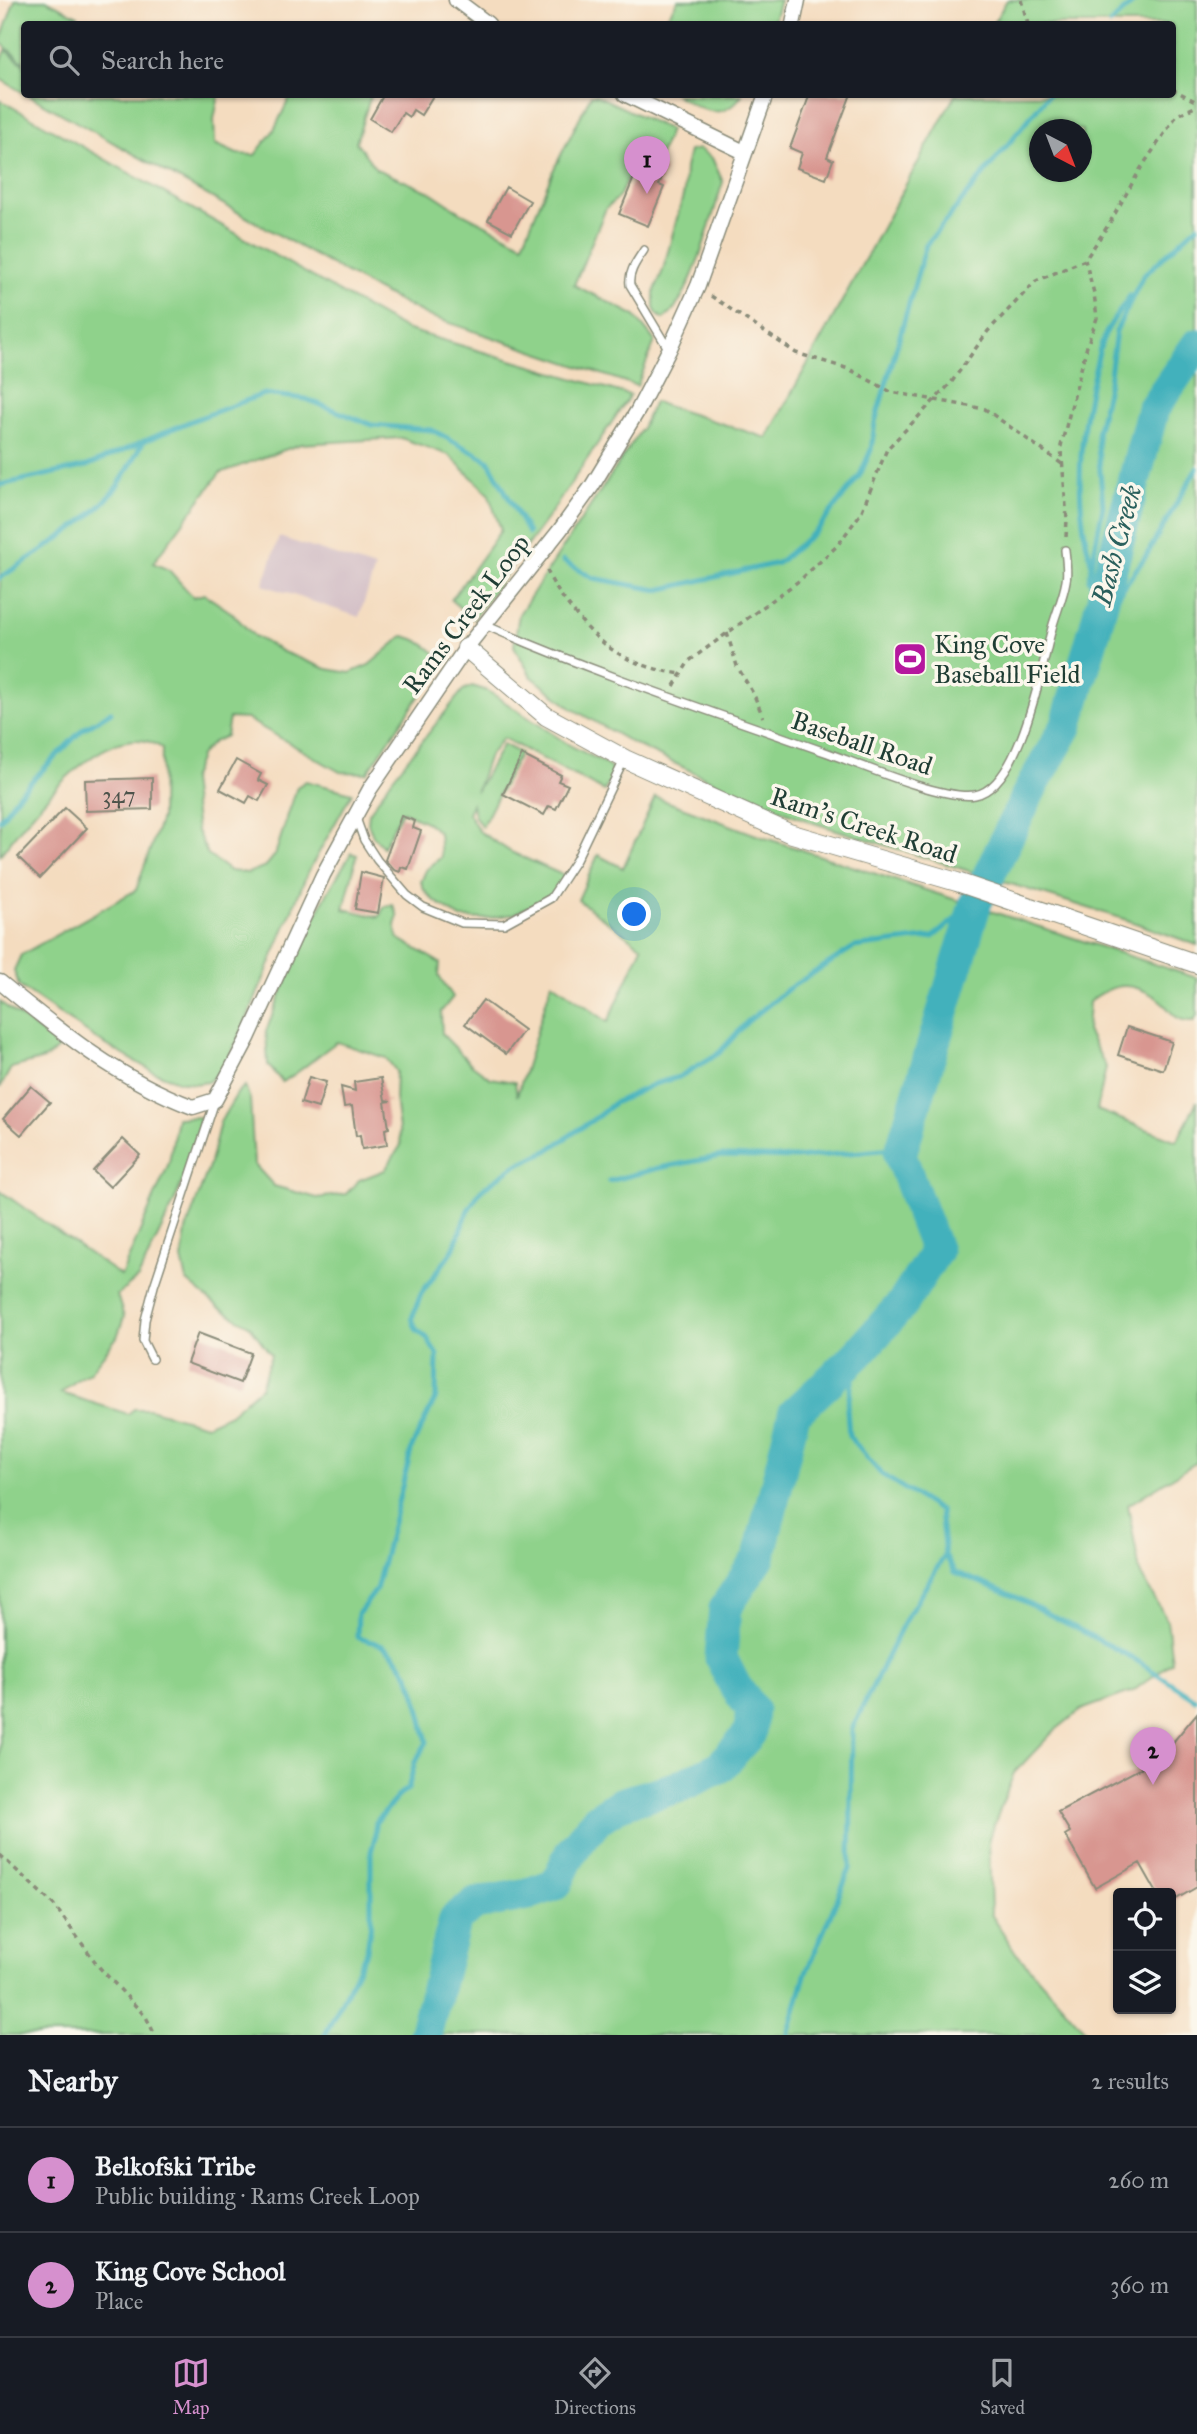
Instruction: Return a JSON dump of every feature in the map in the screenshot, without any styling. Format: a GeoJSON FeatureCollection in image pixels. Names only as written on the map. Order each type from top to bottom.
{"type":"FeatureCollection","features":[{"type":"Feature","properties":{"kind":"street"},"geometry":{"type":"LineString","coordinates":[[456,0],[484,21]]}},
{"type":"Feature","properties":{"kind":"street"},"geometry":{"type":"LineString","coordinates":[[794,21],[798,0]]}},
{"type":"Feature","properties":{"kind":"street"},"geometry":{"type":"LineString","coordinates":[[633,98],[744,152]]}},
{"type":"Feature","properties":{"kind":"street","name":"Rams Creek Loop"},"geometry":{"type":"LineString","coordinates":[[215,1100],[248,1038],[323,874],[370,789],[466,648],[541,555],[592,486],[638,410],[698,286],[764,98]]}},
{"type":"Feature","properties":{"kind":"street","name":"Ram's Creek Road"},"geometry":{"type":"LineString","coordinates":[[466,648],[546,716],[625,759],[789,833],[957,882],[1197,964]]}},
{"type":"Feature","properties":{"kind":"street"},"geometry":{"type":"LineString","coordinates":[[0,982],[77,1044],[139,1083],[193,1107],[215,1100]]}},
{"type":"Feature","properties":{"kind":"lane"},"geometry":{"type":"LineString","coordinates":[[644,250],[633,268],[629,278],[630,285],[669,350]]}},
{"type":"Feature","properties":{"kind":"lane","name":"Baseball Road"},"geometry":{"type":"LineString","coordinates":[[485,625],[542,651],[772,735],[946,792],[976,795],[998,781],[1018,746],[1035,700],[1051,630],[1067,579],[1065,550]]}},
{"type":"Feature","properties":{"kind":"lane"},"geometry":{"type":"LineString","coordinates":[[356,816],[364,840],[377,860],[407,895],[423,907],[462,923],[504,924],[551,898],[576,860],[625,759]]}},
{"type":"Feature","properties":{"kind":"lane"},"geometry":{"type":"LineString","coordinates":[[152,1359],[143,1341],[145,1320],[215,1100]]}},
{"type":"Feature","properties":{"kind":"path"},"geometry":{"type":"LineString","coordinates":[[1021,0],[1027,21]]}},
{"type":"Feature","properties":{"kind":"path"},"geometry":{"type":"LineString","coordinates":[[1176,91],[1197,104]]}},
{"type":"Feature","properties":{"kind":"path"},"geometry":{"type":"LineString","coordinates":[[668,697],[690,661],[800,580],[836,546],[861,513],[887,449],[951,383],[988,331],[1036,281],[1085,260],[1177,115],[1197,104]]}},
{"type":"Feature","properties":{"kind":"path"},"geometry":{"type":"LineString","coordinates":[[1065,550],[1067,519],[1061,446],[1097,318],[1094,293],[1085,260]]}},
{"type":"Feature","properties":{"kind":"path"},"geometry":{"type":"LineString","coordinates":[[698,286],[745,321],[796,353],[849,369],[891,392],[985,410],[1062,464]]}},
{"type":"Feature","properties":{"kind":"path"},"geometry":{"type":"LineString","coordinates":[[541,555],[554,586],[592,635],[623,657],[661,671],[682,674]]}},
{"type":"Feature","properties":{"kind":"path"},"geometry":{"type":"LineString","coordinates":[[727,633],[737,666],[772,735]]}},
{"type":"Feature","properties":{"kind":"path"},"geometry":{"type":"LineString","coordinates":[[0,1856],[54,1905],[99,1967],[146,2017],[155,2035]]}},
{"type":"Feature","properties":{"kind":"shaded area"},"geometry":{"type":"Polygon","coordinates":[[[279,537],[375,568],[359,617],[263,585],[279,537]]]}},
{"type":"Feature","properties":{"kind":"green space"},"geometry":{"type":"Polygon","coordinates":[[[15,0],[46,0],[78,16],[76,21],[21,21],[21,60],[0,42],[15,0]]]}},
{"type":"Feature","properties":{"kind":"green space"},"geometry":{"type":"Polygon","coordinates":[[[678,0],[780,0],[774,21],[665,21],[678,0]]]}},
{"type":"Feature","properties":{"kind":"green space"},"geometry":{"type":"Polygon","coordinates":[[[1007,0],[1197,0],[1197,945],[1130,921],[811,822],[731,790],[634,744],[571,708],[531,676],[514,646],[519,614],[642,428],[654,402],[767,438],[953,98],[1176,98],[1176,21],[995,21],[1007,0]]]}},
{"type":"Feature","properties":{"kind":"green space"},"geometry":{"type":"Polygon","coordinates":[[[6,50],[21,62],[21,91],[0,79],[0,64],[6,50]]]}},
{"type":"Feature","properties":{"kind":"green space"},"geometry":{"type":"Polygon","coordinates":[[[33,98],[218,98],[214,119],[215,144],[237,154],[255,155],[274,130],[290,98],[370,98],[356,142],[376,169],[430,192],[462,213],[523,244],[553,171],[590,98],[602,98],[670,130],[657,161],[639,153],[619,197],[606,208],[574,285],[634,315],[655,341],[637,386],[429,316],[377,290],[33,98]]]}},
{"type":"Feature","properties":{"kind":"green space"},"geometry":{"type":"Polygon","coordinates":[[[681,98],[739,98],[726,109],[718,111],[694,105],[681,98]]]}},
{"type":"Feature","properties":{"kind":"green space"},"geometry":{"type":"Polygon","coordinates":[[[0,100],[405,329],[630,395],[553,510],[473,619],[451,600],[501,530],[488,493],[449,455],[401,438],[301,444],[220,473],[153,563],[169,570],[193,597],[204,594],[232,613],[254,636],[283,652],[327,669],[350,673],[369,665],[403,636],[420,642],[444,660],[367,773],[340,772],[247,719],[229,718],[226,736],[213,742],[201,754],[191,780],[197,831],[208,855],[230,871],[248,873],[266,866],[275,855],[297,787],[306,781],[352,793],[307,874],[242,1031],[223,1069],[208,1082],[194,1084],[178,1081],[154,1072],[101,1042],[19,986],[14,970],[21,955],[136,890],[161,818],[162,748],[140,740],[118,743],[94,755],[71,773],[50,795],[0,855],[0,100]]]}},
{"type":"Feature","properties":{"kind":"green space"},"geometry":{"type":"Polygon","coordinates":[[[699,149],[712,158],[723,182],[707,235],[683,296],[663,319],[654,308],[654,293],[684,192],[689,151],[699,149]]]}},
{"type":"Feature","properties":{"kind":"green space"},"geometry":{"type":"Polygon","coordinates":[[[472,686],[488,691],[615,772],[604,791],[503,738],[488,758],[476,792],[503,744],[520,753],[482,827],[474,815],[472,804],[468,813],[479,831],[511,852],[565,876],[557,892],[514,914],[484,919],[461,918],[432,899],[424,890],[421,882],[426,870],[441,857],[439,833],[428,823],[402,811],[383,847],[373,836],[368,823],[369,813],[392,779],[463,690],[472,686]]]}},
{"type":"Feature","properties":{"kind":"green space"},"geometry":{"type":"Polygon","coordinates":[[[655,797],[759,836],[1197,978],[1197,1015],[1194,1021],[1175,1016],[1160,1000],[1145,991],[1120,986],[1105,991],[1089,1002],[1087,1031],[1106,1067],[1097,1110],[1177,1141],[1197,1101],[1197,1462],[1128,1505],[1140,1573],[1167,1620],[1172,1662],[1133,1691],[1081,1710],[1053,1732],[1014,1773],[989,1838],[991,1914],[1016,1953],[1089,2035],[0,2035],[0,1191],[121,1276],[169,1163],[177,1118],[201,1117],[192,1156],[173,1205],[138,1278],[117,1295],[124,1317],[117,1337],[89,1373],[61,1393],[128,1414],[134,1409],[149,1409],[206,1425],[230,1414],[261,1387],[271,1355],[250,1326],[218,1307],[187,1281],[182,1259],[186,1230],[210,1163],[220,1122],[238,1092],[245,1086],[250,1099],[254,1164],[274,1186],[317,1198],[346,1194],[359,1180],[385,1170],[401,1145],[395,1098],[396,1071],[386,1058],[337,1042],[282,1082],[268,1065],[266,1031],[295,959],[324,899],[351,853],[357,855],[344,909],[379,917],[384,907],[393,905],[398,916],[395,925],[398,938],[440,963],[439,976],[453,997],[441,1012],[442,1034],[471,1064],[490,1078],[515,1082],[517,1096],[552,982],[608,1022],[642,947],[578,900],[598,855],[623,868],[655,797]]]}},
{"type":"Feature","properties":{"kind":"green space"},"geometry":{"type":"Polygon","coordinates":[[[0,1002],[61,1047],[44,1059],[11,1068],[0,1088],[0,1002]]]}},
{"type":"Feature","properties":{"kind":"building"},"geometry":{"type":"Polygon","coordinates":[[[382,98],[432,98],[421,115],[413,110],[409,117],[403,113],[391,132],[370,119],[382,98]]]}},
{"type":"Feature","properties":{"kind":"building"},"geometry":{"type":"Polygon","coordinates":[[[809,98],[849,98],[827,157],[833,160],[826,179],[797,168],[802,153],[790,148],[809,98]]]}},
{"type":"Feature","properties":{"kind":"building"},"geometry":{"type":"Polygon","coordinates":[[[641,160],[665,169],[659,185],[664,187],[648,226],[619,214],[641,160]]]}},
{"type":"Feature","properties":{"kind":"building"},"geometry":{"type":"Polygon","coordinates":[[[506,187],[530,201],[512,233],[488,220],[506,187]]]}},
{"type":"Feature","properties":{"kind":"building"},"geometry":{"type":"Polygon","coordinates":[[[522,755],[561,775],[558,781],[568,785],[556,809],[549,806],[544,815],[503,794],[522,755]]]}},
{"type":"Feature","properties":{"kind":"building"},"geometry":{"type":"Polygon","coordinates":[[[236,760],[261,774],[258,780],[268,785],[259,801],[250,796],[246,803],[220,789],[236,760]]]}},
{"type":"Feature","properties":{"kind":"building"},"geometry":{"type":"Polygon","coordinates":[[[152,778],[152,809],[86,811],[85,780],[152,778]]]}},
{"type":"Feature","properties":{"kind":"building"},"geometry":{"type":"Polygon","coordinates":[[[65,808],[87,828],[40,878],[18,857],[65,808]]]}},
{"type":"Feature","properties":{"kind":"building"},"geometry":{"type":"Polygon","coordinates":[[[401,816],[415,821],[413,828],[421,831],[408,869],[401,867],[400,872],[394,870],[385,860],[401,816]]]}},
{"type":"Feature","properties":{"kind":"building"},"geometry":{"type":"Polygon","coordinates":[[[361,872],[384,878],[378,913],[355,909],[361,872]]]}},
{"type":"Feature","properties":{"kind":"building"},"geometry":{"type":"Polygon","coordinates":[[[483,1000],[524,1030],[506,1054],[465,1024],[483,1000]]]}},
{"type":"Feature","properties":{"kind":"building"},"geometry":{"type":"Polygon","coordinates":[[[1127,1027],[1172,1042],[1163,1070],[1118,1055],[1127,1027]]]}},
{"type":"Feature","properties":{"kind":"building"},"geometry":{"type":"Polygon","coordinates":[[[309,1077],[326,1082],[318,1108],[301,1103],[309,1077]]]}},
{"type":"Feature","properties":{"kind":"building"},"geometry":{"type":"Polygon","coordinates":[[[381,1078],[385,1100],[391,1101],[385,1102],[389,1128],[385,1129],[387,1145],[362,1149],[360,1135],[356,1136],[352,1106],[344,1107],[341,1087],[355,1091],[354,1082],[381,1078]]]}},
{"type":"Feature","properties":{"kind":"building"},"geometry":{"type":"Polygon","coordinates":[[[31,1086],[50,1102],[21,1135],[3,1119],[31,1086]]]}},
{"type":"Feature","properties":{"kind":"building"},"geometry":{"type":"Polygon","coordinates":[[[123,1139],[140,1155],[110,1187],[93,1171],[123,1139]]]}},
{"type":"Feature","properties":{"kind":"building"},"geometry":{"type":"Polygon","coordinates":[[[198,1333],[251,1353],[240,1383],[187,1363],[198,1333]]]}},
{"type":"Feature","properties":{"kind":"building"},"geometry":{"type":"Polygon","coordinates":[[[1197,1713],[1197,1887],[1176,1899],[1176,1888],[1154,1888],[1140,1863],[1095,1888],[1065,1835],[1070,1832],[1058,1812],[1160,1758],[1197,1713]]]}},
{"type":"Feature","properties":{"kind":"waterway"},"geometry":{"type":"LineString","coordinates":[[1113,21],[1136,0]]}},
{"type":"Feature","properties":{"kind":"waterway"},"geometry":{"type":"LineString","coordinates":[[563,561],[593,578],[658,590],[778,563],[817,530],[860,475],[871,450],[875,422],[926,245],[1046,98]]}},
{"type":"Feature","properties":{"kind":"waterway","name":"Bash Creek"},"geometry":{"type":"LineString","coordinates":[[1197,226],[1143,276],[1116,331],[1109,382],[1097,434],[1103,506],[1089,579],[1101,606],[1120,592],[1146,556],[1197,468]]}},
{"type":"Feature","properties":{"kind":"waterway","name":"Bash Creek"},"geometry":{"type":"LineString","coordinates":[[1091,562],[1085,538],[1080,490],[1085,417],[1102,341],[1130,296]]}},
{"type":"Feature","properties":{"kind":"waterway","name":"Bash Creek"},"geometry":{"type":"LineString","coordinates":[[425,2035],[455,1919],[475,1904],[528,1894],[556,1884],[571,1852],[596,1820],[620,1804],[678,1787],[720,1767],[750,1733],[752,1709],[735,1686],[721,1658],[725,1608],[759,1557],[794,1414],[857,1355],[903,1303],[936,1251],[900,1155],[976,902],[1030,790],[1066,727],[1095,629],[1153,409],[1197,345]]}},
{"type":"Feature","properties":{"kind":"waterway"},"geometry":{"type":"LineString","coordinates":[[0,485],[87,466],[191,421],[264,394],[306,399],[372,425],[432,430],[488,460],[528,533]]}},
{"type":"Feature","properties":{"kind":"waterway"},"geometry":{"type":"LineString","coordinates":[[0,578],[62,537],[105,501],[120,482],[144,441]]}},
{"type":"Feature","properties":{"kind":"waterway"},"geometry":{"type":"LineString","coordinates":[[0,820],[18,795],[83,729],[111,712]]}},
{"type":"Feature","properties":{"kind":"waterway"},"geometry":{"type":"LineString","coordinates":[[325,2035],[367,1950],[371,1922],[371,1852],[375,1823],[401,1793],[408,1789],[415,1762],[427,1742],[409,1677],[403,1666],[384,1647],[357,1637],[358,1614],[376,1590],[412,1447],[436,1397],[437,1355],[427,1338],[416,1329],[412,1318],[421,1294],[453,1250],[468,1210],[481,1190],[514,1166],[547,1151],[614,1103],[654,1084],[679,1077],[719,1053],[747,1022],[788,989],[854,947],[933,937],[976,902]]}},
{"type":"Feature","properties":{"kind":"waterway"},"geometry":{"type":"LineString","coordinates":[[609,1181],[722,1156],[796,1158],[903,1148]]}},
{"type":"Feature","properties":{"kind":"waterway"},"geometry":{"type":"LineString","coordinates":[[857,1355],[847,1409],[849,1436],[881,1474],[940,1511],[945,1555],[955,1572],[1018,1598],[1133,1658],[1195,1699]]}},
{"type":"Feature","properties":{"kind":"waterway"},"geometry":{"type":"LineString","coordinates":[[788,2035],[805,1975],[850,1869],[852,1729],[903,1624],[945,1555]]}},
{"type":"Feature","properties":{"kind":"place","name":"Belkofski Tribe"},"geometry":{"type":"Point","coordinates":[647,194]}},
{"type":"Feature","properties":{"kind":"place","name":"King Cove Baseball Field"},"geometry":{"type":"Point","coordinates":[910,659]}},
{"type":"Feature","properties":{"kind":"place","name":"King Cove School"},"geometry":{"type":"Point","coordinates":[1153,1785]}}]}
